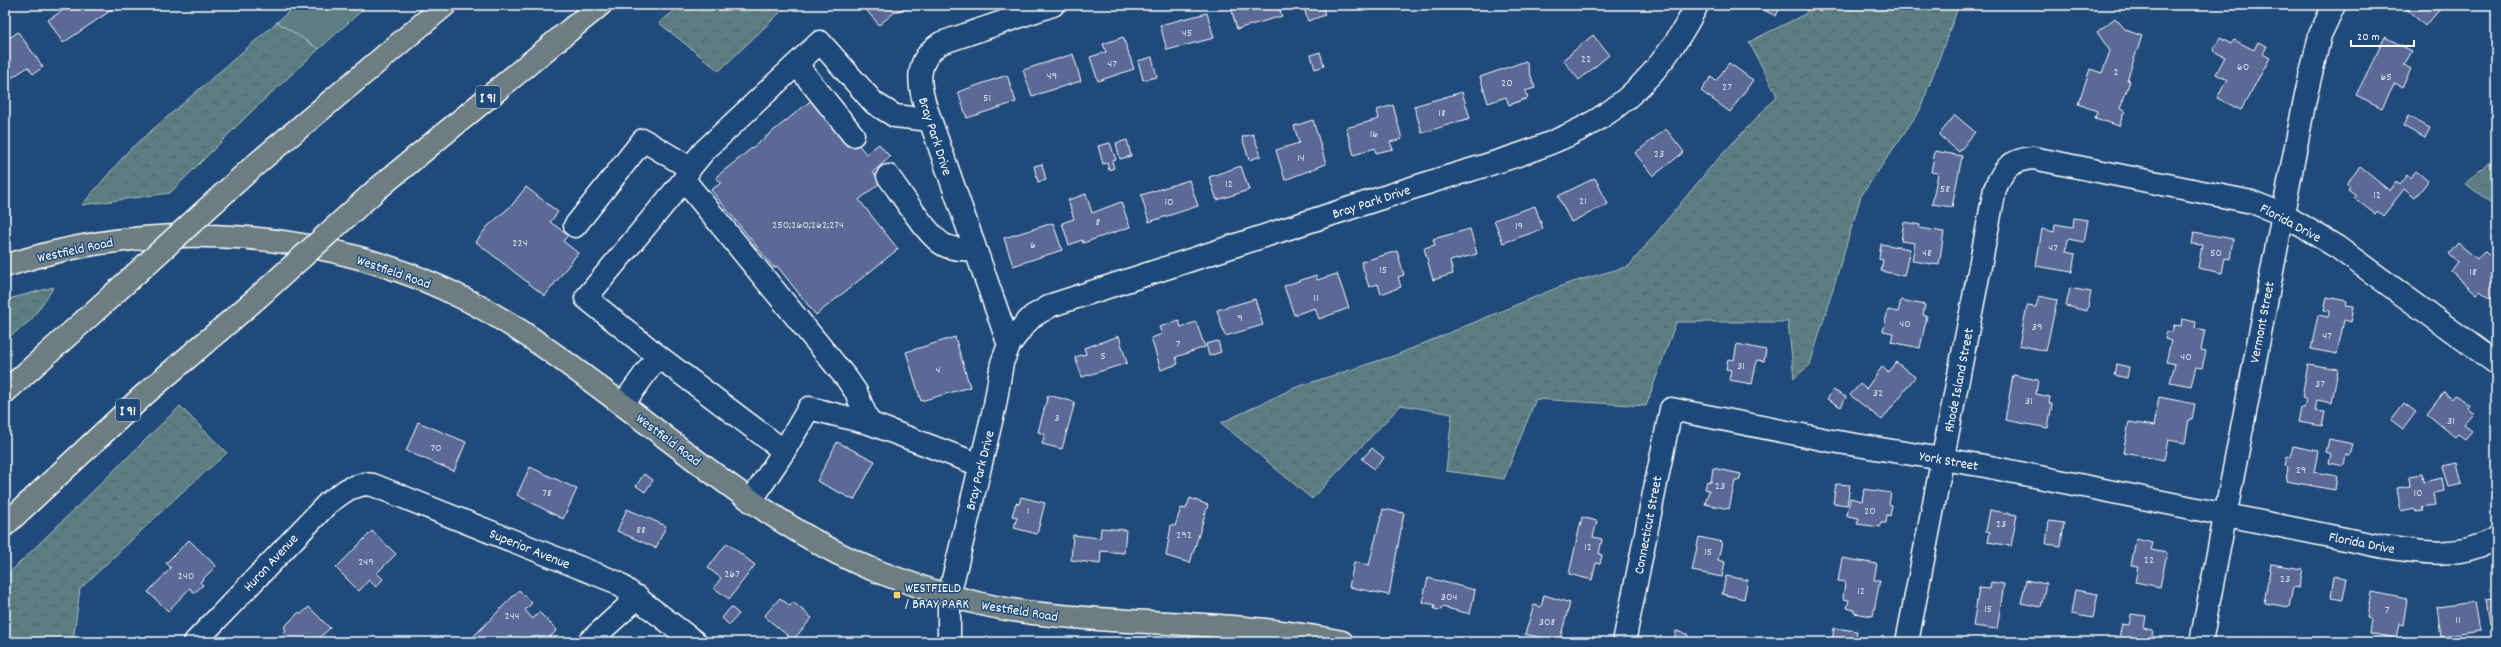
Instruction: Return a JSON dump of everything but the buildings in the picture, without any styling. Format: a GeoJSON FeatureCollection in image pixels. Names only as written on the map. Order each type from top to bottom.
{"type":"FeatureCollection","features":[{"type":"Feature","properties":{"kind":"main road"},"geometry":{"type":"LineString","coordinates":[[5,392],[254,166],[445,5]]}},
{"type":"Feature","properties":{"kind":"main road","name":"I 91"},"geometry":{"type":"LineString","coordinates":[[5,525],[144,395],[256,299],[376,190],[600,5]]}},
{"type":"Feature","properties":{"kind":"main road","name":"Westfield Road"},"geometry":{"type":"LineString","coordinates":[[5,266],[94,244],[158,237],[243,237],[317,248],[392,268],[468,300],[531,338],[623,404],[751,500],[794,528],[846,557],[906,582],[949,596],[1029,613],[1100,620],[1244,627],[1342,642]]}},
{"type":"Feature","properties":{"kind":"street","name":"Bray Park Drive"},"geometry":{"type":"LineString","coordinates":[[1009,345],[930,120],[919,81],[921,67],[930,51],[945,42],[1053,5]]}},
{"type":"Feature","properties":{"kind":"street","name":"Bray Park Drive"},"geometry":{"type":"LineString","coordinates":[[949,642],[949,596],[995,405],[1002,364],[1009,345],[1033,316],[1052,305],[1503,159],[1580,129],[1611,110],[1650,75],[1674,46],[1697,5]]}},
{"type":"Feature","properties":{"kind":"street","name":"Vermont Street"},"geometry":{"type":"LineString","coordinates":[[2201,642],[2282,214],[2312,69],[2320,35],[2334,5]]}},
{"type":"Feature","properties":{"kind":"street"},"geometry":{"type":"LineString","coordinates":[[784,451],[658,356],[586,298],[704,151],[820,42],[874,103],[895,116],[930,120]]}},
{"type":"Feature","properties":{"kind":"street"},"geometry":{"type":"LineString","coordinates":[[797,65],[853,135]]}},
{"type":"Feature","properties":{"kind":"street"},"geometry":{"type":"LineString","coordinates":[[575,226],[643,140],[687,174],[847,379],[856,392],[869,423]]}},
{"type":"Feature","properties":{"kind":"street","name":"Florida Drive"},"geometry":{"type":"LineString","coordinates":[[2006,167],[2015,161],[2032,158],[2252,202],[2282,214],[2337,247],[2496,363]]}},
{"type":"Feature","properties":{"kind":"street","name":"Rhode Island Street"},"geometry":{"type":"LineString","coordinates":[[1907,642],[1995,190],[2006,167]]}},
{"type":"Feature","properties":{"kind":"street"},"geometry":{"type":"LineString","coordinates":[[888,176],[934,237],[945,246],[957,249],[975,250]]}},
{"type":"Feature","properties":{"kind":"street"},"geometry":{"type":"LineString","coordinates":[[623,404],[658,356]]}},
{"type":"Feature","properties":{"kind":"street"},"geometry":{"type":"LineString","coordinates":[[751,500],[784,451],[809,408],[869,423],[980,465]]}},
{"type":"Feature","properties":{"kind":"street","name":"York Street"},"geometry":{"type":"LineString","coordinates":[[1671,409],[1832,441],[1943,458],[2226,516]]}},
{"type":"Feature","properties":{"kind":"street","name":"Connecticut Street"},"geometry":{"type":"LineString","coordinates":[[1624,642],[1671,409]]}},
{"type":"Feature","properties":{"kind":"street","name":"Superior Avenue"},"geometry":{"type":"LineString","coordinates":[[350,488],[364,484],[372,485],[616,582],[638,597],[695,642]]}},
{"type":"Feature","properties":{"kind":"street","name":"Huron Avenue"},"geometry":{"type":"LineString","coordinates":[[196,642],[315,515],[350,488]]}},
{"type":"Feature","properties":{"kind":"street","name":"Florida Drive"},"geometry":{"type":"LineString","coordinates":[[2226,516],[2384,547],[2426,553],[2462,552],[2496,538]]}},
{"type":"Feature","properties":{"kind":"street"},"geometry":{"type":"LineString","coordinates":[[589,642],[638,597]]}},
{"type":"Feature","properties":{"kind":"green space"},"geometry":{"type":"Polygon","coordinates":[[[297,5],[368,5],[319,49],[277,22],[297,5]]]}},
{"type":"Feature","properties":{"kind":"green space"},"geometry":{"type":"Polygon","coordinates":[[[681,5],[788,5],[719,71],[659,23],[681,5]]]}},
{"type":"Feature","properties":{"kind":"green space"},"geometry":{"type":"Polygon","coordinates":[[[1810,5],[1959,5],[1920,110],[1861,196],[1810,365],[1794,378],[1788,322],[1676,322],[1646,406],[1536,399],[1504,479],[1446,471],[1452,414],[1401,405],[1312,499],[1221,423],[1294,388],[1396,355],[1566,284],[1629,266],[1713,164],[1777,96],[1749,42],[1805,14],[1810,5]]]}},
{"type":"Feature","properties":{"kind":"green space"},"geometry":{"type":"Polygon","coordinates":[[[277,22],[319,49],[252,111],[170,193],[82,205],[129,150],[277,22]]]}},
{"type":"Feature","properties":{"kind":"green space"},"geometry":{"type":"Polygon","coordinates":[[[2496,156],[2496,207],[2466,184],[2496,156]]]}},
{"type":"Feature","properties":{"kind":"green space"},"geometry":{"type":"Polygon","coordinates":[[[54,287],[31,320],[5,340],[5,300],[54,287]]]}},
{"type":"Feature","properties":{"kind":"green space"},"geometry":{"type":"Polygon","coordinates":[[[180,406],[227,453],[181,493],[80,589],[73,642],[5,642],[5,577],[180,406]]]}},
{"type":"Feature","properties":{"kind":"place","name":"WESTFIELD / BRAY PARK"},"geometry":{"type":"Point","coordinates":[897,595]}}]}
